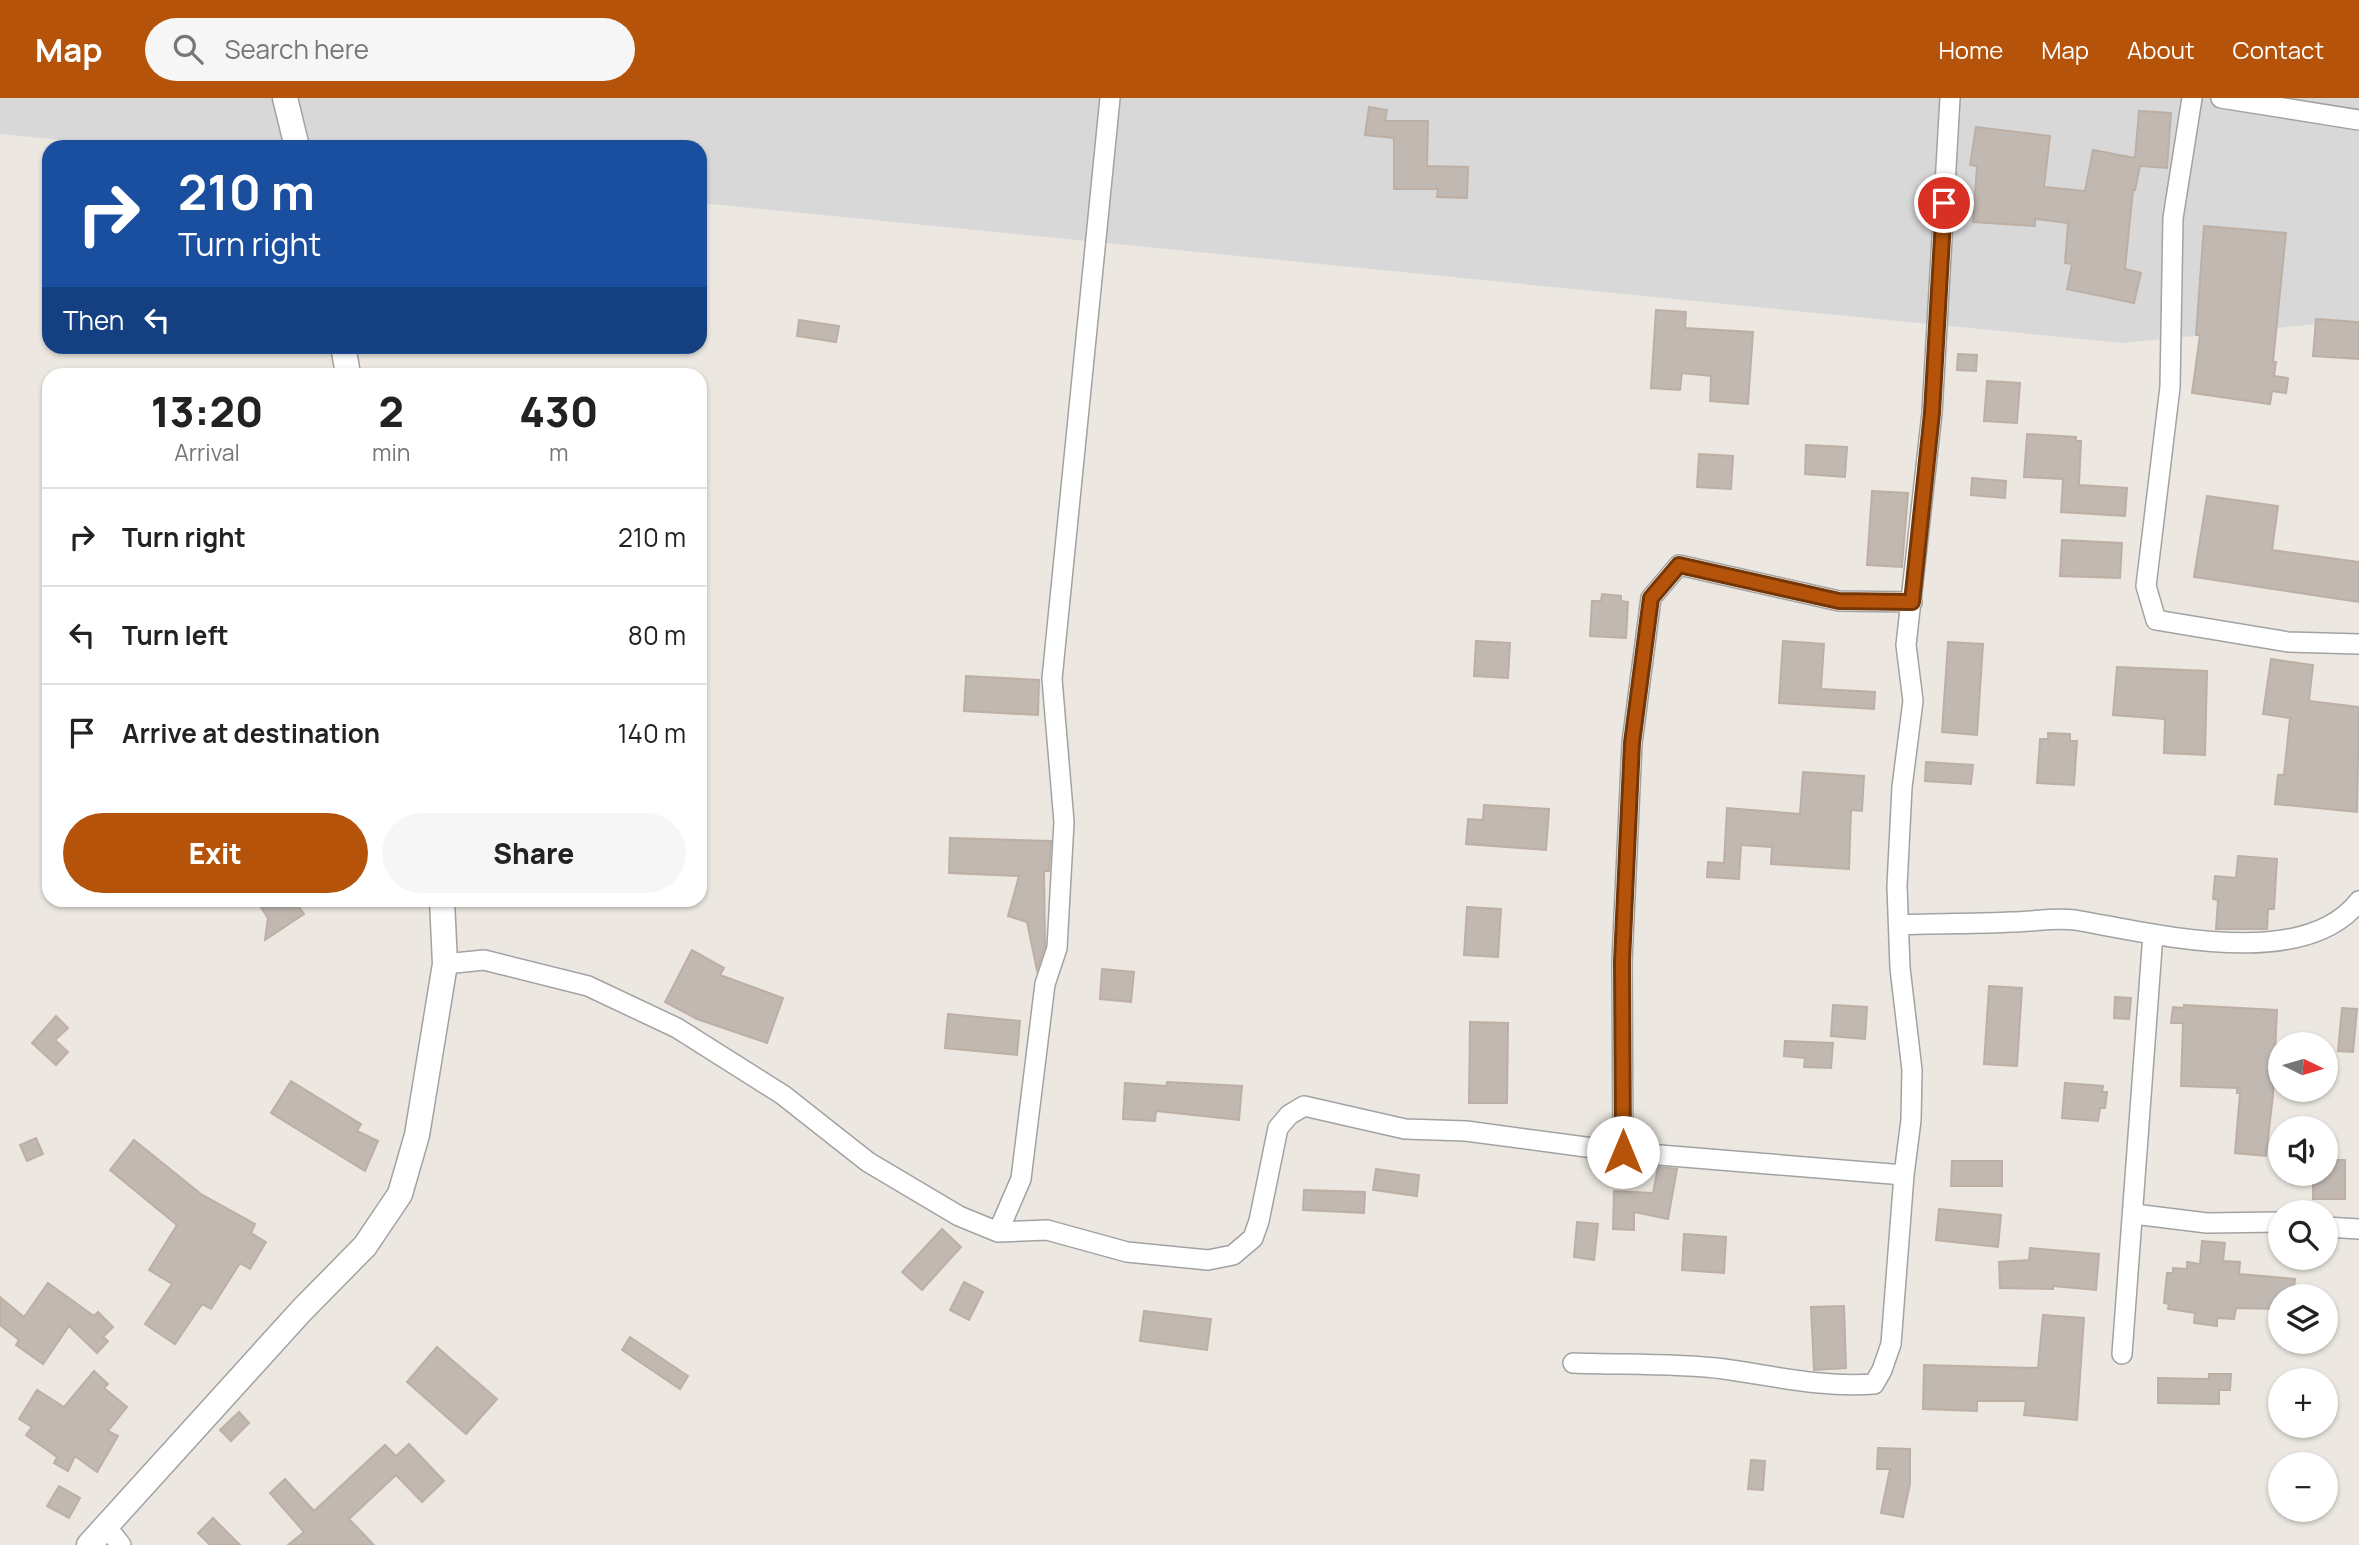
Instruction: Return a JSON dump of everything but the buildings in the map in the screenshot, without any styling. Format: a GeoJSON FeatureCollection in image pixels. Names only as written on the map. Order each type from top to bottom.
{"type":"FeatureCollection","features":[{"type":"Feature","properties":{"kind":"street"},"geometry":{"type":"LineString","coordinates":[[285,98],[295,140]]}},
{"type":"Feature","properties":{"kind":"street"},"geometry":{"type":"LineString","coordinates":[[998,1231],[1021,1179],[1045,984],[1057,948],[1064,822],[1052,679],[1110,98]]}},
{"type":"Feature","properties":{"kind":"street"},"geometry":{"type":"LineString","coordinates":[[1573,1363],[1721,1369],[1815,1384],[1874,1384],[1891,1344],[1911,1120],[1912,1070],[1900,968],[1897,886],[1902,787],[1913,701],[1906,645],[1932,413],[1950,98]]}},
{"type":"Feature","properties":{"kind":"street"},"geometry":{"type":"LineString","coordinates":[[2192,98],[2173,218],[2170,387],[2146,586],[2156,620],[2288,642],[2359,644]]}},
{"type":"Feature","properties":{"kind":"street"},"geometry":{"type":"LineString","coordinates":[[2221,98],[2359,120]]}},
{"type":"Feature","properties":{"kind":"street"},"geometry":{"type":"LineString","coordinates":[[1623,1152],[1622,961],[1632,743],[1651,598],[1679,565],[1839,601],[1912,602]]}},
{"type":"Feature","properties":{"kind":"street"},"geometry":{"type":"LineString","coordinates":[[1899,925],[2052,919],[2153,934],[2247,943],[2289,942],[2322,931],[2359,901]]}},
{"type":"Feature","properties":{"kind":"street"},"geometry":{"type":"LineString","coordinates":[[89,1545],[113,1536],[302,1310],[365,1246],[400,1194],[417,1135],[445,964],[442,907]]}},
{"type":"Feature","properties":{"kind":"street"},"geometry":{"type":"LineString","coordinates":[[2122,1354],[2153,934]]}},
{"type":"Feature","properties":{"kind":"street"},"geometry":{"type":"LineString","coordinates":[[445,964],[484,960],[588,986],[677,1028],[783,1095],[868,1162],[959,1216],[998,1231],[1047,1230],[1127,1252],[1208,1260],[1233,1255],[1253,1238],[1278,1128],[1289,1115],[1304,1106],[1405,1129],[1466,1131],[1623,1152],[1904,1175]]}},
{"type":"Feature","properties":{"kind":"street"},"geometry":{"type":"LineString","coordinates":[[2134,1214],[2207,1223],[2268,1222]]}},
{"type":"Feature","properties":{"kind":"street"},"geometry":{"type":"LineString","coordinates":[[2338,1228],[2359,1229]]}},
{"type":"Feature","properties":{"kind":"shaded area"},"geometry":{"type":"Polygon","coordinates":[[[0,98],[2359,98],[2359,320],[2122,343],[707,204],[707,140],[61,140],[0,134],[0,98]]]}},
{"type":"Feature","properties":{"kind":"route"},"geometry":{"type":"LineString","coordinates":[[1623,1152],[1622,961],[1632,743],[1651,598],[1679,565],[1839,601],[1912,602],[1932,413],[1944,203]]}}]}
